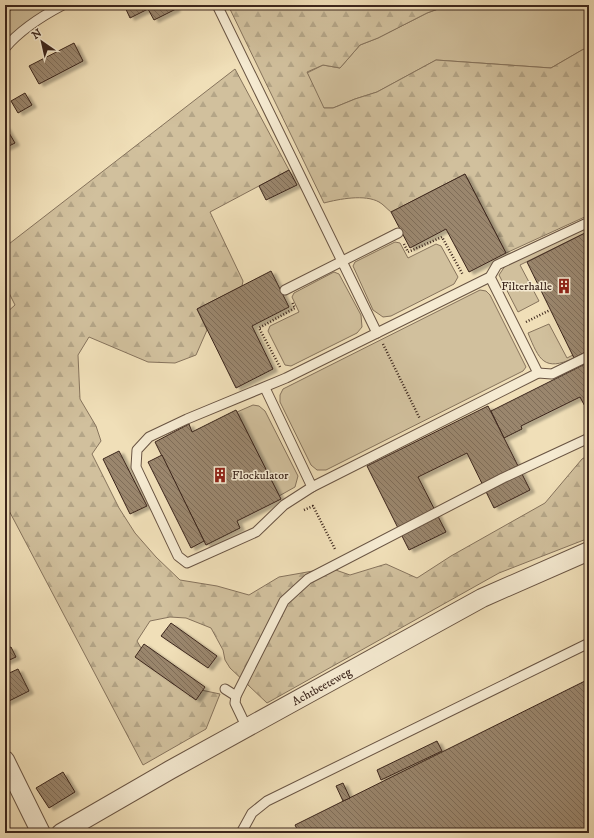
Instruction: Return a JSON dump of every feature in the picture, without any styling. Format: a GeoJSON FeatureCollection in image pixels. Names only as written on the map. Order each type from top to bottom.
{"type":"FeatureCollection","features":[{"type":"Feature","properties":{"kind":"street","name":"Achtbeeteweg"},"geometry":{"type":"LineString","coordinates":[[61,833],[246,728],[482,598],[589,551]]}},
{"type":"Feature","properties":{"kind":"street"},"geometry":{"type":"LineString","coordinates":[[5,760],[41,833]]}},
{"type":"Feature","properties":{"kind":"lane"},"geometry":{"type":"LineString","coordinates":[[5,48],[11,40],[41,17],[63,5]]}},
{"type":"Feature","properties":{"kind":"lane"},"geometry":{"type":"LineString","coordinates":[[217,5],[341,262],[377,333]]}},
{"type":"Feature","properties":{"kind":"lane"},"geometry":{"type":"LineString","coordinates":[[589,222],[497,265],[490,277],[469,286],[286,378],[265,388],[186,419],[149,437],[137,450],[136,467],[178,556],[187,563],[256,532],[284,505],[312,487],[538,373],[552,374],[589,356]]}},
{"type":"Feature","properties":{"kind":"lane"},"geometry":{"type":"LineString","coordinates":[[285,290],[398,233]]}},
{"type":"Feature","properties":{"kind":"lane"},"geometry":{"type":"LineString","coordinates":[[490,277],[538,373]]}},
{"type":"Feature","properties":{"kind":"lane"},"geometry":{"type":"LineString","coordinates":[[265,388],[312,487]]}},
{"type":"Feature","properties":{"kind":"lane"},"geometry":{"type":"LineString","coordinates":[[246,728],[236,703],[236,696],[284,602],[308,579],[341,560],[503,478],[589,438]]}},
{"type":"Feature","properties":{"kind":"lane"},"geometry":{"type":"LineString","coordinates":[[241,833],[252,813],[267,801],[589,643]]}},
{"type":"Feature","properties":{"kind":"lane"},"geometry":{"type":"LineString","coordinates":[[225,689],[236,696]]}},
{"type":"Feature","properties":{"kind":"path"},"geometry":{"type":"LineString","coordinates":[[398,233],[408,252],[442,237],[469,286]]}},
{"type":"Feature","properties":{"kind":"path"},"geometry":{"type":"LineString","coordinates":[[285,290],[295,308],[259,328],[286,378]]}},
{"type":"Feature","properties":{"kind":"path"},"geometry":{"type":"LineString","coordinates":[[515,328],[550,310]]}},
{"type":"Feature","properties":{"kind":"path"},"geometry":{"type":"LineString","coordinates":[[377,333],[425,430]]}},
{"type":"Feature","properties":{"kind":"path"},"geometry":{"type":"LineString","coordinates":[[309,508],[313,506],[341,560]]}},
{"type":"Feature","properties":{"kind":"green space"},"geometry":{"type":"Polygon","coordinates":[[[17,5],[63,5],[5,48],[5,15],[17,5]]]}},
{"type":"Feature","properties":{"kind":"green space"},"geometry":{"type":"Polygon","coordinates":[[[228,5],[449,5],[427,13],[378,38],[360,45],[340,68],[323,65],[307,72],[324,108],[333,108],[377,92],[436,60],[551,68],[589,47],[589,215],[506,253],[465,174],[391,212],[379,202],[367,198],[344,199],[324,203],[228,5]]]}},
{"type":"Feature","properties":{"kind":"green space"},"geometry":{"type":"Polygon","coordinates":[[[449,5],[589,5],[589,47],[551,68],[436,60],[377,92],[333,108],[323,108],[307,73],[323,65],[340,68],[360,45],[378,38],[427,13],[449,5]]]}},
{"type":"Feature","properties":{"kind":"green space"},"geometry":{"type":"Polygon","coordinates":[[[235,69],[289,170],[210,212],[243,281],[242,286],[197,309],[207,330],[196,355],[175,363],[148,362],[89,337],[78,355],[80,399],[96,426],[101,441],[92,454],[119,508],[135,533],[156,557],[180,580],[217,586],[249,595],[279,577],[330,568],[350,575],[386,564],[417,578],[451,556],[545,503],[582,459],[589,455],[589,538],[499,573],[267,703],[230,668],[225,660],[223,650],[211,628],[186,618],[170,617],[150,621],[137,641],[151,665],[173,684],[220,694],[206,729],[143,765],[5,503],[5,314],[15,305],[5,285],[5,247],[235,69]]]}},
{"type":"Feature","properties":{"kind":"green space"},"geometry":{"type":"Polygon","coordinates":[[[589,225],[589,231],[520,265],[539,301],[518,312],[499,275],[505,266],[589,225]]]}},
{"type":"Feature","properties":{"kind":"green space"},"geometry":{"type":"Polygon","coordinates":[[[395,242],[400,243],[408,258],[436,244],[441,246],[458,277],[454,284],[391,316],[383,317],[373,310],[353,266],[355,262],[395,242]]]}},
{"type":"Feature","properties":{"kind":"green space"},"geometry":{"type":"Polygon","coordinates":[[[334,272],[339,274],[361,315],[362,327],[357,333],[291,366],[285,365],[268,331],[270,326],[299,312],[292,297],[294,293],[334,272]]]}},
{"type":"Feature","properties":{"kind":"green space"},"geometry":{"type":"Polygon","coordinates":[[[480,290],[486,291],[490,295],[526,367],[523,371],[326,470],[317,470],[311,465],[280,402],[280,395],[283,389],[480,290]]]}},
{"type":"Feature","properties":{"kind":"green space"},"geometry":{"type":"Polygon","coordinates":[[[549,324],[567,358],[573,355],[574,358],[556,364],[544,361],[539,356],[528,333],[549,324]]]}},
{"type":"Feature","properties":{"kind":"green space"},"geometry":{"type":"Polygon","coordinates":[[[253,405],[259,406],[265,411],[298,476],[295,487],[279,496],[237,412],[253,405]]]}},
{"type":"Feature","properties":{"kind":"building"},"geometry":{"type":"Polygon","coordinates":[[[124,5],[174,5],[176,9],[154,20],[148,9],[130,18],[124,5]]]}},
{"type":"Feature","properties":{"kind":"building"},"geometry":{"type":"Polygon","coordinates":[[[74,43],[83,61],[39,84],[29,66],[74,43]]]}},
{"type":"Feature","properties":{"kind":"building"},"geometry":{"type":"Polygon","coordinates":[[[25,93],[32,105],[18,113],[11,101],[25,93]]]}},
{"type":"Feature","properties":{"kind":"building"},"geometry":{"type":"Polygon","coordinates":[[[5,126],[15,143],[5,148],[5,126]]]}},
{"type":"Feature","properties":{"kind":"building"},"geometry":{"type":"Polygon","coordinates":[[[289,170],[297,185],[266,200],[259,186],[289,170]]]}},
{"type":"Feature","properties":{"kind":"building"},"geometry":{"type":"Polygon","coordinates":[[[465,174],[506,253],[469,272],[446,229],[410,248],[391,212],[465,174]]]}},
{"type":"Feature","properties":{"kind":"building","name":"Filterhalle"},"geometry":{"type":"Polygon","coordinates":[[[589,231],[589,350],[574,358],[527,262],[589,231]]]}},
{"type":"Feature","properties":{"kind":"building"},"geometry":{"type":"Polygon","coordinates":[[[271,271],[289,307],[252,326],[273,369],[236,388],[197,309],[271,271]]]}},
{"type":"Feature","properties":{"kind":"building"},"geometry":{"type":"Polygon","coordinates":[[[589,362],[589,414],[580,397],[521,426],[522,429],[504,438],[491,411],[589,362]]]}},
{"type":"Feature","properties":{"kind":"building"},"geometry":{"type":"Polygon","coordinates":[[[488,406],[530,490],[494,508],[467,453],[418,477],[446,532],[409,550],[367,466],[488,406]]]}},
{"type":"Feature","properties":{"kind":"building","name":"Flockulator"},"geometry":{"type":"Polygon","coordinates":[[[236,410],[281,499],[237,521],[240,528],[206,545],[155,442],[189,424],[192,432],[236,410]]]}},
{"type":"Feature","properties":{"kind":"building"},"geometry":{"type":"Polygon","coordinates":[[[119,451],[147,506],[130,514],[103,459],[119,451]]]}},
{"type":"Feature","properties":{"kind":"building"},"geometry":{"type":"Polygon","coordinates":[[[162,455],[204,541],[191,548],[148,462],[162,455]]]}},
{"type":"Feature","properties":{"kind":"building"},"geometry":{"type":"Polygon","coordinates":[[[171,623],[217,656],[208,668],[161,636],[171,623]]]}},
{"type":"Feature","properties":{"kind":"building"},"geometry":{"type":"Polygon","coordinates":[[[144,644],[205,687],[196,700],[135,657],[144,644]]]}},
{"type":"Feature","properties":{"kind":"building"},"geometry":{"type":"Polygon","coordinates":[[[11,647],[16,657],[5,662],[5,649],[11,647]]]}},
{"type":"Feature","properties":{"kind":"building"},"geometry":{"type":"Polygon","coordinates":[[[18,669],[29,691],[5,703],[5,675],[18,669]]]}},
{"type":"Feature","properties":{"kind":"building"},"geometry":{"type":"Polygon","coordinates":[[[589,679],[589,833],[299,833],[295,825],[589,679]]]}},
{"type":"Feature","properties":{"kind":"building"},"geometry":{"type":"Polygon","coordinates":[[[437,741],[442,751],[381,780],[377,770],[437,741]]]}},
{"type":"Feature","properties":{"kind":"building"},"geometry":{"type":"Polygon","coordinates":[[[63,772],[75,792],[49,808],[36,788],[63,772]]]}},
{"type":"Feature","properties":{"kind":"building"},"geometry":{"type":"Polygon","coordinates":[[[343,783],[350,798],[343,801],[336,786],[343,783]]]}},
{"type":"Feature","properties":{"kind":"place","name":"Filterhalle"},"geometry":{"type":"Point","coordinates":[564,286]}},
{"type":"Feature","properties":{"kind":"place","name":"Flockulator"},"geometry":{"type":"Point","coordinates":[220,475]}}]}
